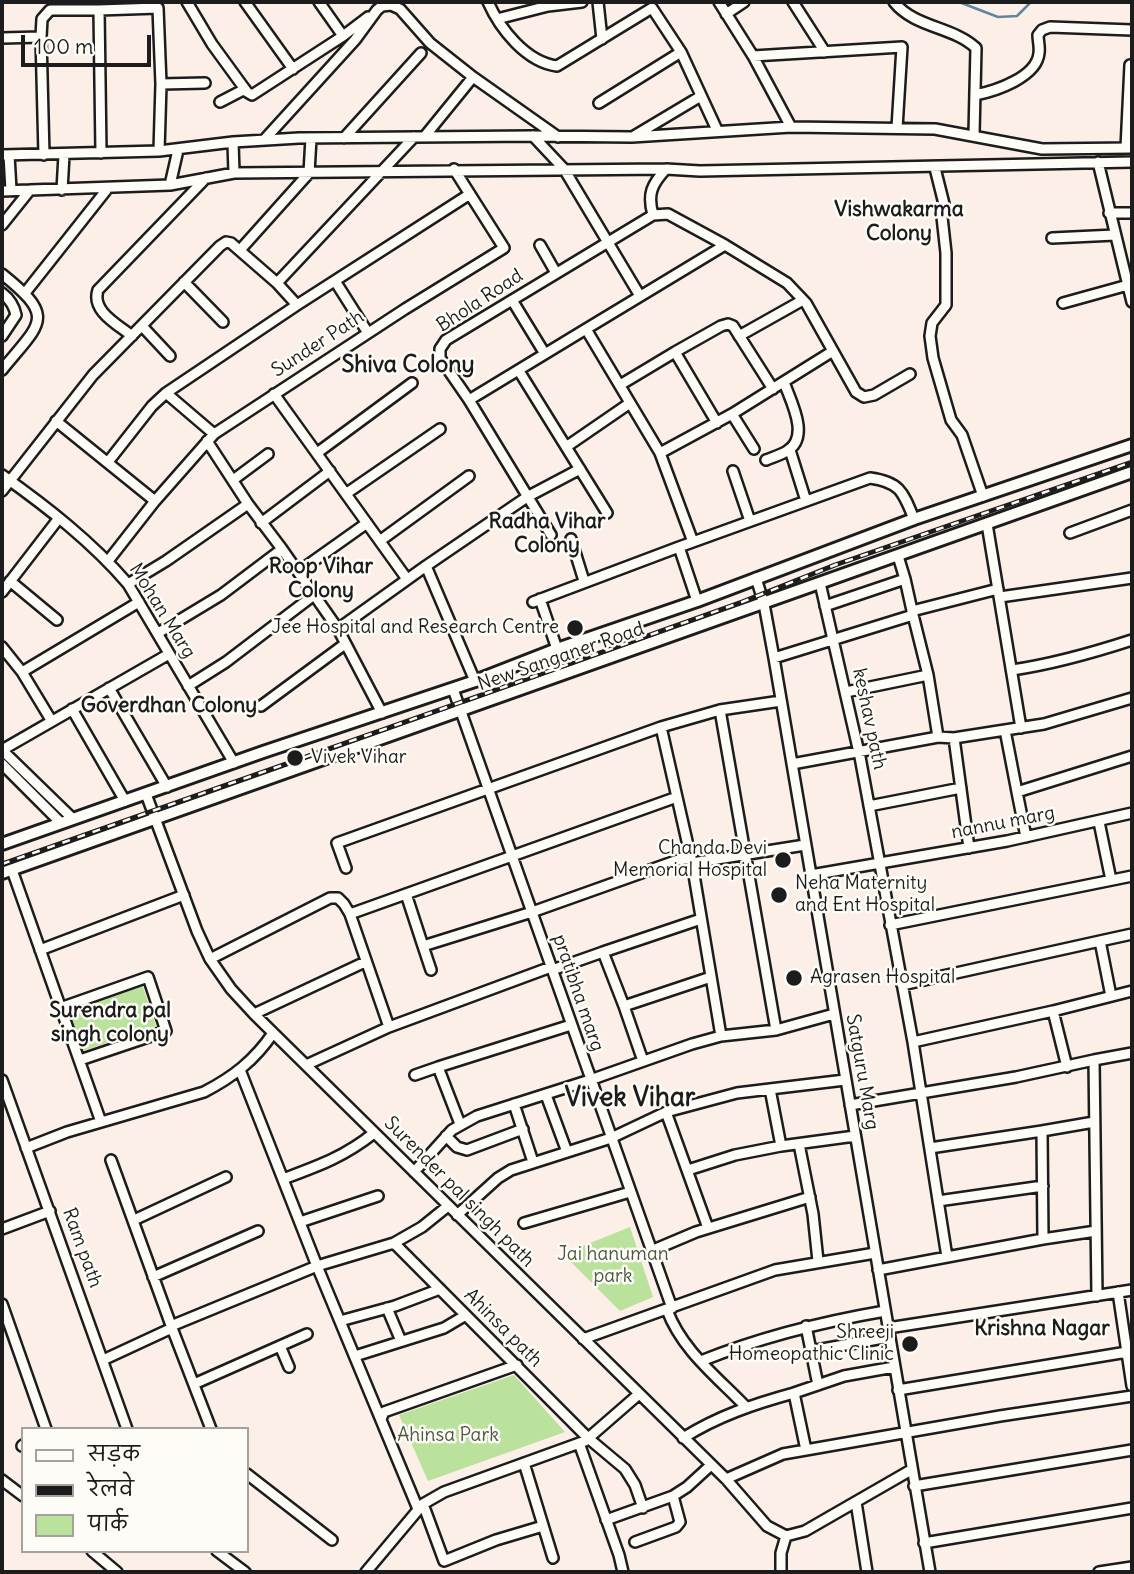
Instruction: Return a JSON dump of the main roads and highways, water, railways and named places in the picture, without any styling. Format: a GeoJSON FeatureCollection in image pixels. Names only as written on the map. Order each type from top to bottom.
{"type":"FeatureCollection","features":[{"type":"Feature","properties":{"kind":"main road","name":"New Sanganer Road"},"geometry":{"type":"LineString","coordinates":[[2,844],[453,689],[914,519],[1132,445]]}},
{"type":"Feature","properties":{"kind":"main road","name":"New Sanganer Road"},"geometry":{"type":"LineString","coordinates":[[7,871],[1132,472]]}},
{"type":"Feature","properties":{"kind":"waterway"},"geometry":{"type":"LineString","coordinates":[[959,2],[998,17],[1017,16],[1031,2]]}},
{"type":"Feature","properties":{"kind":"railway"},"geometry":{"type":"LineString","coordinates":[[2,864],[742,602],[835,565],[1132,462]]}},
{"type":"Feature","properties":{"kind":"place","name":"Jee Hospital and Research Centre"},"geometry":{"type":"Point","coordinates":[575,628]}},
{"type":"Feature","properties":{"kind":"place","name":"Vivek Vihar"},"geometry":{"type":"Point","coordinates":[295,758]}},
{"type":"Feature","properties":{"kind":"place","name":"Chanda Devi Memorial Hospital"},"geometry":{"type":"Point","coordinates":[783,860]}},
{"type":"Feature","properties":{"kind":"place","name":"Neha Maternity and Ent Hospital"},"geometry":{"type":"Point","coordinates":[779,895]}},
{"type":"Feature","properties":{"kind":"place","name":"Agrasen Hospital"},"geometry":{"type":"Point","coordinates":[794,978]}},
{"type":"Feature","properties":{"kind":"place","name":"Shreeji Homeopathic Clinic"},"geometry":{"type":"Point","coordinates":[910,1344]}},
{"type":"Feature","properties":{"kind":"district","name":"Vishwakarma Colony"},"geometry":{"type":"Point","coordinates":[899,222]}},
{"type":"Feature","properties":{"kind":"district","name":"Shiva Colony"},"geometry":{"type":"Point","coordinates":[408,365]}},
{"type":"Feature","properties":{"kind":"district","name":"Radha Vihar Colony"},"geometry":{"type":"Point","coordinates":[547,534]}},
{"type":"Feature","properties":{"kind":"district","name":"Roop Vihar Colony"},"geometry":{"type":"Point","coordinates":[321,579]}},
{"type":"Feature","properties":{"kind":"district","name":"Goverdhan Colony"},"geometry":{"type":"Point","coordinates":[169,706]}},
{"type":"Feature","properties":{"kind":"district","name":"Surendra pal singh colony"},"geometry":{"type":"Point","coordinates":[110,1023]}},
{"type":"Feature","properties":{"kind":"district","name":"Vivek Vihar"},"geometry":{"type":"Point","coordinates":[630,1099]}},
{"type":"Feature","properties":{"kind":"district","name":"Krishna Nagar"},"geometry":{"type":"Point","coordinates":[1042,1329]}},
{"type":"Feature","properties":{"kind":"park label","name":"Jai hanuman park"},"geometry":{"type":"Point","coordinates":[613,1266]}},
{"type":"Feature","properties":{"kind":"park label","name":"Ahinsa Park"},"geometry":{"type":"Point","coordinates":[448,1436]}}]}
